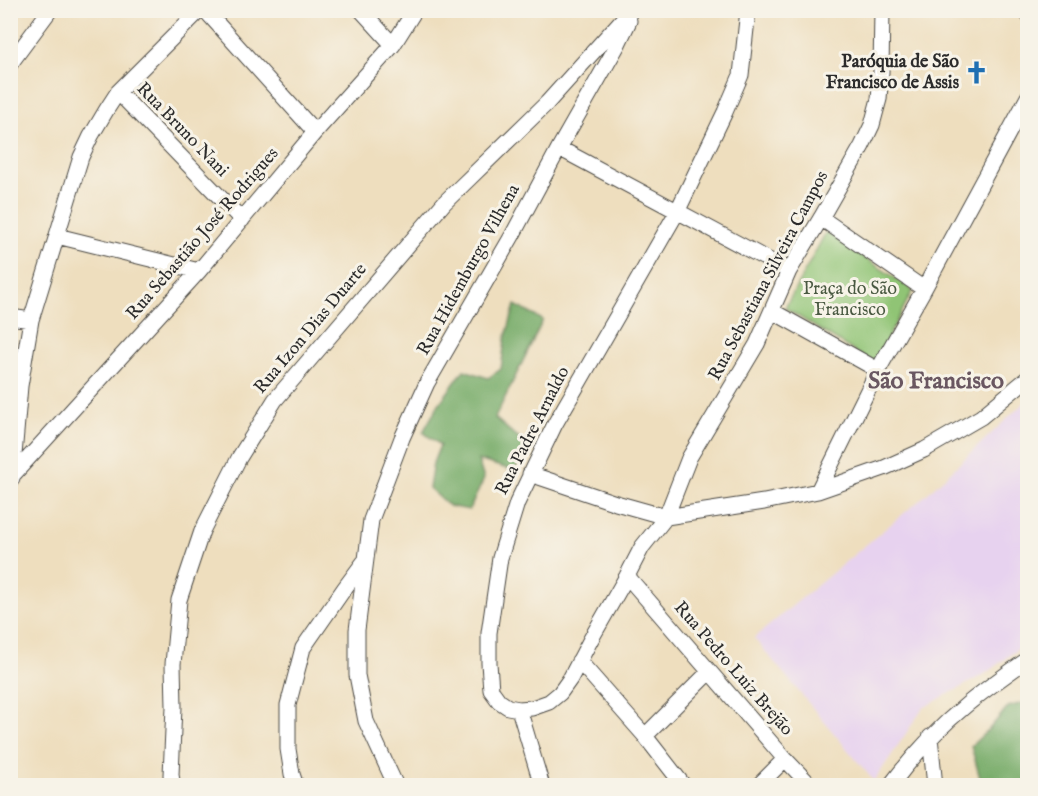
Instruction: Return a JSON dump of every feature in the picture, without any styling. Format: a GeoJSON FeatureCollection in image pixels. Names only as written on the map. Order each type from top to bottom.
{"type":"FeatureCollection","features":[{"type":"Feature","properties":{"kind":"street"},"geometry":{"type":"LineString","coordinates":[[10,64],[50,10]]}},
{"type":"Feature","properties":{"kind":"street"},"geometry":{"type":"LineString","coordinates":[[11,481],[20,386],[31,320],[81,157],[118,92],[200,10]]}},
{"type":"Feature","properties":{"kind":"street"},"geometry":{"type":"LineString","coordinates":[[205,10],[315,132]]}},
{"type":"Feature","properties":{"kind":"street"},"geometry":{"type":"LineString","coordinates":[[361,10],[393,45]]}},
{"type":"Feature","properties":{"kind":"street","name":"Rua Sebastião José Rodrigues"},"geometry":{"type":"LineString","coordinates":[[11,481],[199,272],[315,132],[393,45],[415,10]]}},
{"type":"Feature","properties":{"kind":"street","name":"Rua Hidemburgo Vilhena"},"geometry":{"type":"LineString","coordinates":[[396,786],[366,721],[357,675],[357,630],[371,520],[402,438],[427,383],[512,236],[617,46],[632,10]]}},
{"type":"Feature","properties":{"kind":"street","name":"Rua Izon Dias Duarte"},"geometry":{"type":"LineString","coordinates":[[170,782],[174,707],[173,664],[179,600],[202,531],[239,458],[275,400],[444,203],[547,103],[632,10]]}},
{"type":"Feature","properties":{"kind":"street","name":"Rua Padre Arnaldo"},"geometry":{"type":"LineString","coordinates":[[519,709],[508,707],[499,701],[491,690],[489,663],[489,633],[500,558],[517,503],[555,424],[677,212],[725,112],[741,75],[748,10]]}},
{"type":"Feature","properties":{"kind":"street","name":"Rua Sebastiana Silveira Campos"},"geometry":{"type":"LineString","coordinates":[[666,517],[689,458],[757,344],[789,271],[872,125],[880,90],[882,10]]}},
{"type":"Feature","properties":{"kind":"street","name":"Rua Bruno Nani"},"geometry":{"type":"LineString","coordinates":[[118,92],[242,220]]}},
{"type":"Feature","properties":{"kind":"street"},"geometry":{"type":"LineString","coordinates":[[818,491],[878,370],[1028,97]]}},
{"type":"Feature","properties":{"kind":"street"},"geometry":{"type":"LineString","coordinates":[[559,148],[789,271]]}},
{"type":"Feature","properties":{"kind":"street"},"geometry":{"type":"LineString","coordinates":[[821,218],[924,289]]}},
{"type":"Feature","properties":{"kind":"street"},"geometry":{"type":"LineString","coordinates":[[57,236],[199,272]]}},
{"type":"Feature","properties":{"kind":"street"},"geometry":{"type":"LineString","coordinates":[[772,311],[878,370]]}},
{"type":"Feature","properties":{"kind":"street"},"geometry":{"type":"LineString","coordinates":[[10,317],[31,320]]}},
{"type":"Feature","properties":{"kind":"street"},"geometry":{"type":"LineString","coordinates":[[530,474],[616,504],[666,517],[764,502],[818,491],[884,468],[924,450],[981,417],[1028,378]]}},
{"type":"Feature","properties":{"kind":"street"},"geometry":{"type":"LineString","coordinates":[[542,786],[519,709],[542,706],[560,693],[570,679],[642,547],[666,517]]}},
{"type":"Feature","properties":{"kind":"street"},"geometry":{"type":"LineString","coordinates":[[296,786],[288,749],[288,705],[303,648],[366,560]]}},
{"type":"Feature","properties":{"kind":"street","name":"Rua Pedro Luiz Brejão"},"geometry":{"type":"LineString","coordinates":[[627,576],[785,759],[812,786]]}},
{"type":"Feature","properties":{"kind":"street"},"geometry":{"type":"LineString","coordinates":[[890,786],[930,737],[962,708],[1028,659]]}},
{"type":"Feature","properties":{"kind":"street"},"geometry":{"type":"LineString","coordinates":[[579,661],[645,736],[684,786]]}},
{"type":"Feature","properties":{"kind":"street"},"geometry":{"type":"LineString","coordinates":[[645,736],[709,672]]}},
{"type":"Feature","properties":{"kind":"street"},"geometry":{"type":"LineString","coordinates":[[930,737],[935,786]]}},
{"type":"Feature","properties":{"kind":"street"},"geometry":{"type":"LineString","coordinates":[[758,786],[785,759]]}},
{"type":"Feature","properties":{"kind":"shaded area"},"geometry":{"type":"Polygon","coordinates":[[[1027,400],[1027,642],[985,674],[923,708],[874,781],[754,638],[926,495],[1027,400]]]}},
{"type":"Feature","properties":{"kind":"green space","name":"Praça do São Francisco"},"geometry":{"type":"Polygon","coordinates":[[[826,232],[913,290],[874,364],[785,308],[826,232]]]}},
{"type":"Feature","properties":{"kind":"green space"},"geometry":{"type":"Polygon","coordinates":[[[515,305],[543,320],[495,418],[525,444],[515,471],[478,460],[484,479],[469,510],[449,506],[429,488],[433,463],[440,445],[423,432],[439,404],[464,370],[488,378],[501,369],[505,340],[515,305]]]}},
{"type":"Feature","properties":{"kind":"green space"},"geometry":{"type":"Polygon","coordinates":[[[1023,703],[1027,711],[1027,785],[984,785],[971,746],[1008,707],[1023,703]]]}},
{"type":"Feature","properties":{"kind":"place","name":"Paróquia de São Francisco de Assis"},"geometry":{"type":"Point","coordinates":[977,72]}},
{"type":"Feature","properties":{"kind":"district","name":"São Francisco"},"geometry":{"type":"Point","coordinates":[936,381]}}]}
